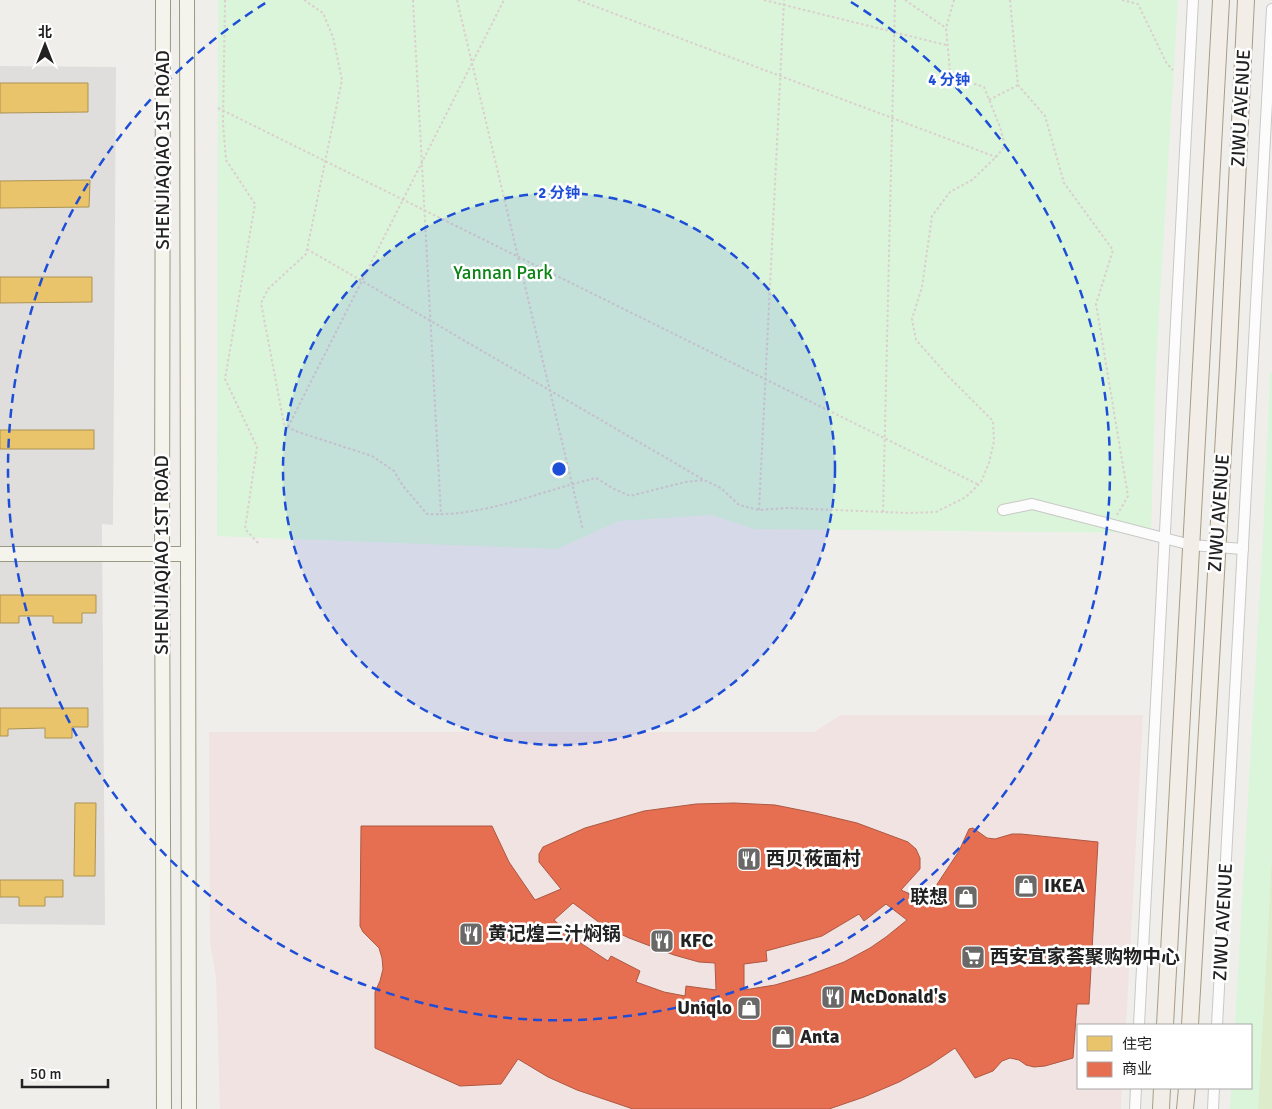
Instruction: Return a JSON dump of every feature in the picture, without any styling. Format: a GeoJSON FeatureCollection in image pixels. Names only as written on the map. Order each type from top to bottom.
{"type":"FeatureCollection","features":[{"type":"Feature","properties":{"kind":"main road","name":"SHENJIAQIAO 1ST ROAD"},"geometry":{"type":"LineString","coordinates":[[163,0],[164,1109]]}},
{"type":"Feature","properties":{"kind":"main road","name":"SHENJIAQIAO 1ST ROAD"},"geometry":{"type":"LineString","coordinates":[[187,0],[189,1109]]}},
{"type":"Feature","properties":{"kind":"main road","name":"ZIWU AVENUE"},"geometry":{"type":"LineString","coordinates":[[1165,1024],[1221,0]]}},
{"type":"Feature","properties":{"kind":"main road","name":"ZIWU AVENUE"},"geometry":{"type":"LineString","coordinates":[[1190,1024],[1216,547],[1228,365],[1246,0]]}},
{"type":"Feature","properties":{"kind":"main road"},"geometry":{"type":"LineString","coordinates":[[0,554],[187,554]]}},
{"type":"Feature","properties":{"kind":"main road"},"geometry":{"type":"LineString","coordinates":[[1161,1109],[1162,1089]]}},
{"type":"Feature","properties":{"kind":"main road"},"geometry":{"type":"LineString","coordinates":[[1185,1109],[1186,1089]]}},
{"type":"Feature","properties":{"kind":"street"},"geometry":{"type":"LineString","coordinates":[[1139,1024],[1193,0]]}},
{"type":"Feature","properties":{"kind":"street","name":"ZIWU AVENUE"},"geometry":{"type":"LineString","coordinates":[[1217,1024],[1272,10]]}},
{"type":"Feature","properties":{"kind":"street"},"geometry":{"type":"LineString","coordinates":[[1003,510],[1032,504],[1191,546],[1244,548]]}},
{"type":"Feature","properties":{"kind":"street"},"geometry":{"type":"LineString","coordinates":[[1134,1109],[1136,1089]]}},
{"type":"Feature","properties":{"kind":"street"},"geometry":{"type":"LineString","coordinates":[[1213,1109],[1214,1089]]}},
{"type":"Feature","properties":{"kind":"path"},"geometry":{"type":"LineString","coordinates":[[225,0],[223,123],[226,160],[255,204],[225,379],[257,447],[245,529],[258,544]]}},
{"type":"Feature","properties":{"kind":"path"},"geometry":{"type":"LineString","coordinates":[[304,0],[323,13],[333,37],[342,80],[306,254],[268,289],[261,303],[284,424],[295,431],[372,456],[394,471],[403,486],[427,514],[448,515],[493,507],[596,478],[614,490],[630,496],[685,482],[704,480]]}},
{"type":"Feature","properties":{"kind":"path"},"geometry":{"type":"LineString","coordinates":[[413,0],[441,515]]}},
{"type":"Feature","properties":{"kind":"path"},"geometry":{"type":"LineString","coordinates":[[457,0],[583,530]]}},
{"type":"Feature","properties":{"kind":"path"},"geometry":{"type":"LineString","coordinates":[[288,427],[504,0]]}},
{"type":"Feature","properties":{"kind":"path"},"geometry":{"type":"LineString","coordinates":[[578,0],[996,157]]}},
{"type":"Feature","properties":{"kind":"path"},"geometry":{"type":"LineString","coordinates":[[764,0],[947,45]]}},
{"type":"Feature","properties":{"kind":"path"},"geometry":{"type":"LineString","coordinates":[[759,510],[784,0]]}},
{"type":"Feature","properties":{"kind":"path"},"geometry":{"type":"LineString","coordinates":[[883,512],[896,0]]}},
{"type":"Feature","properties":{"kind":"path"},"geometry":{"type":"LineString","coordinates":[[905,0],[946,28]]}},
{"type":"Feature","properties":{"kind":"path"},"geometry":{"type":"LineString","coordinates":[[307,249],[704,480],[722,488],[739,505],[759,510],[788,508],[909,513],[936,512],[966,497],[979,485],[989,462],[994,441],[993,421],[948,377],[916,340],[912,319],[922,287],[932,216],[950,192],[972,180],[1005,146],[1000,127],[984,87],[966,81],[950,71],[946,28],[954,0]]}},
{"type":"Feature","properties":{"kind":"path"},"geometry":{"type":"LineString","coordinates":[[1010,0],[1018,84],[1045,116],[1064,183],[1113,250],[1096,304],[1128,496],[1115,517]]}},
{"type":"Feature","properties":{"kind":"path"},"geometry":{"type":"LineString","coordinates":[[1122,0],[1138,4],[1167,64],[1174,70]]}},
{"type":"Feature","properties":{"kind":"path"},"geometry":{"type":"LineString","coordinates":[[989,100],[1018,84]]}},
{"type":"Feature","properties":{"kind":"path"},"geometry":{"type":"LineString","coordinates":[[218,108],[979,485]]}},
{"type":"Feature","properties":{"kind":"shaded area"},"geometry":{"type":"Polygon","coordinates":[[[0,66],[116,67],[113,525],[102,524],[105,925],[0,924],[0,66]]]}},
{"type":"Feature","properties":{"kind":"shaded area"},"geometry":{"type":"Polygon","coordinates":[[[841,715],[1143,715],[1126,1024],[1077,1024],[1077,1089],[1122,1089],[1121,1109],[220,1109],[216,977],[210,943],[209,732],[814,732],[841,715]]]}},
{"type":"Feature","properties":{"kind":"green space","name":"Yannan Park"},"geometry":{"type":"Polygon","coordinates":[[[218,0],[1178,0],[1156,363],[1151,533],[754,529],[712,515],[619,521],[557,549],[217,536],[218,0]]]}},
{"type":"Feature","properties":{"kind":"green space"},"geometry":{"type":"Polygon","coordinates":[[[1270,373],[1272,373],[1272,853],[1258,1109],[1230,1109],[1231,1089],[1252,1089],[1252,1024],[1235,1024],[1263,538],[1270,373]]]}},
{"type":"Feature","properties":{"kind":"green space"},"geometry":{"type":"Polygon","coordinates":[[[1272,853],[1272,1109],[1258,1109],[1272,853]]]}},
{"type":"Feature","properties":{"kind":"building: 住宅"},"geometry":{"type":"Polygon","coordinates":[[[0,83],[88,83],[88,112],[0,113],[0,83]]]}},
{"type":"Feature","properties":{"kind":"building: 住宅"},"geometry":{"type":"Polygon","coordinates":[[[90,180],[89,207],[0,208],[0,181],[90,180]]]}},
{"type":"Feature","properties":{"kind":"building: 住宅"},"geometry":{"type":"Polygon","coordinates":[[[0,277],[92,277],[92,302],[0,303],[0,277]]]}},
{"type":"Feature","properties":{"kind":"building: 住宅"},"geometry":{"type":"Polygon","coordinates":[[[0,430],[94,430],[94,449],[0,449],[0,430]]]}},
{"type":"Feature","properties":{"kind":"building: 住宅"},"geometry":{"type":"Polygon","coordinates":[[[0,595],[96,595],[96,613],[82,613],[82,623],[53,623],[53,616],[19,616],[19,623],[0,623],[0,595]]]}},
{"type":"Feature","properties":{"kind":"building: 住宅"},"geometry":{"type":"Polygon","coordinates":[[[0,708],[88,708],[88,727],[72,727],[72,738],[45,738],[45,728],[8,729],[8,736],[0,736],[0,708]]]}},
{"type":"Feature","properties":{"kind":"building: 住宅"},"geometry":{"type":"Polygon","coordinates":[[[75,803],[96,803],[95,876],[74,876],[75,803]]]}},
{"type":"Feature","properties":{"kind":"building: 住宅"},"geometry":{"type":"Polygon","coordinates":[[[0,880],[63,880],[63,897],[45,897],[45,906],[19,906],[19,897],[0,897],[0,880]]]}},
{"type":"Feature","properties":{"kind":"building: 商业","name":"西安宜家荟聚购物中心"},"geometry":{"type":"Polygon","coordinates":[[[696,804],[775,805],[857,823],[908,842],[916,849],[920,858],[920,869],[901,890],[926,901],[959,851],[969,829],[973,828],[987,838],[995,839],[1012,834],[1021,834],[1098,842],[1089,1004],[1077,1004],[1073,1058],[1034,1067],[1010,1058],[1002,1061],[993,1071],[975,1078],[955,1048],[930,1065],[899,1082],[829,1109],[633,1109],[577,1090],[548,1077],[518,1059],[501,1084],[460,1086],[375,1048],[375,992],[383,969],[379,948],[363,932],[360,926],[361,826],[492,826],[509,862],[535,900],[561,889],[539,862],[539,854],[543,847],[585,828],[644,811],[696,804]],[[573,903],[554,920],[576,940],[608,961],[611,956],[640,971],[636,982],[664,992],[685,996],[686,986],[716,990],[715,963],[699,962],[674,955],[629,938],[604,926],[573,903]],[[886,904],[864,921],[859,914],[822,936],[766,951],[767,961],[744,964],[744,990],[775,985],[809,975],[844,962],[870,948],[907,920],[886,904]]]}},
{"type":"Feature","properties":{"kind":"place","name":"西贝莜面村"},"geometry":{"type":"Point","coordinates":[749,859]}},
{"type":"Feature","properties":{"kind":"place","name":"IKEA"},"geometry":{"type":"Point","coordinates":[1026,886]}},
{"type":"Feature","properties":{"kind":"place","name":"联想"},"geometry":{"type":"Point","coordinates":[966,897]}},
{"type":"Feature","properties":{"kind":"place","name":"黄记煌三汁焖锅"},"geometry":{"type":"Point","coordinates":[471,934]}},
{"type":"Feature","properties":{"kind":"place","name":"KFC"},"geometry":{"type":"Point","coordinates":[662,941]}},
{"type":"Feature","properties":{"kind":"place","name":"西安宜家荟聚购物中心"},"geometry":{"type":"Point","coordinates":[973,957]}},
{"type":"Feature","properties":{"kind":"place","name":"McDonald's"},"geometry":{"type":"Point","coordinates":[833,997]}},
{"type":"Feature","properties":{"kind":"place","name":"Uniqlo"},"geometry":{"type":"Point","coordinates":[749,1008]}},
{"type":"Feature","properties":{"kind":"place","name":"Anta"},"geometry":{"type":"Point","coordinates":[783,1037]}}]}
